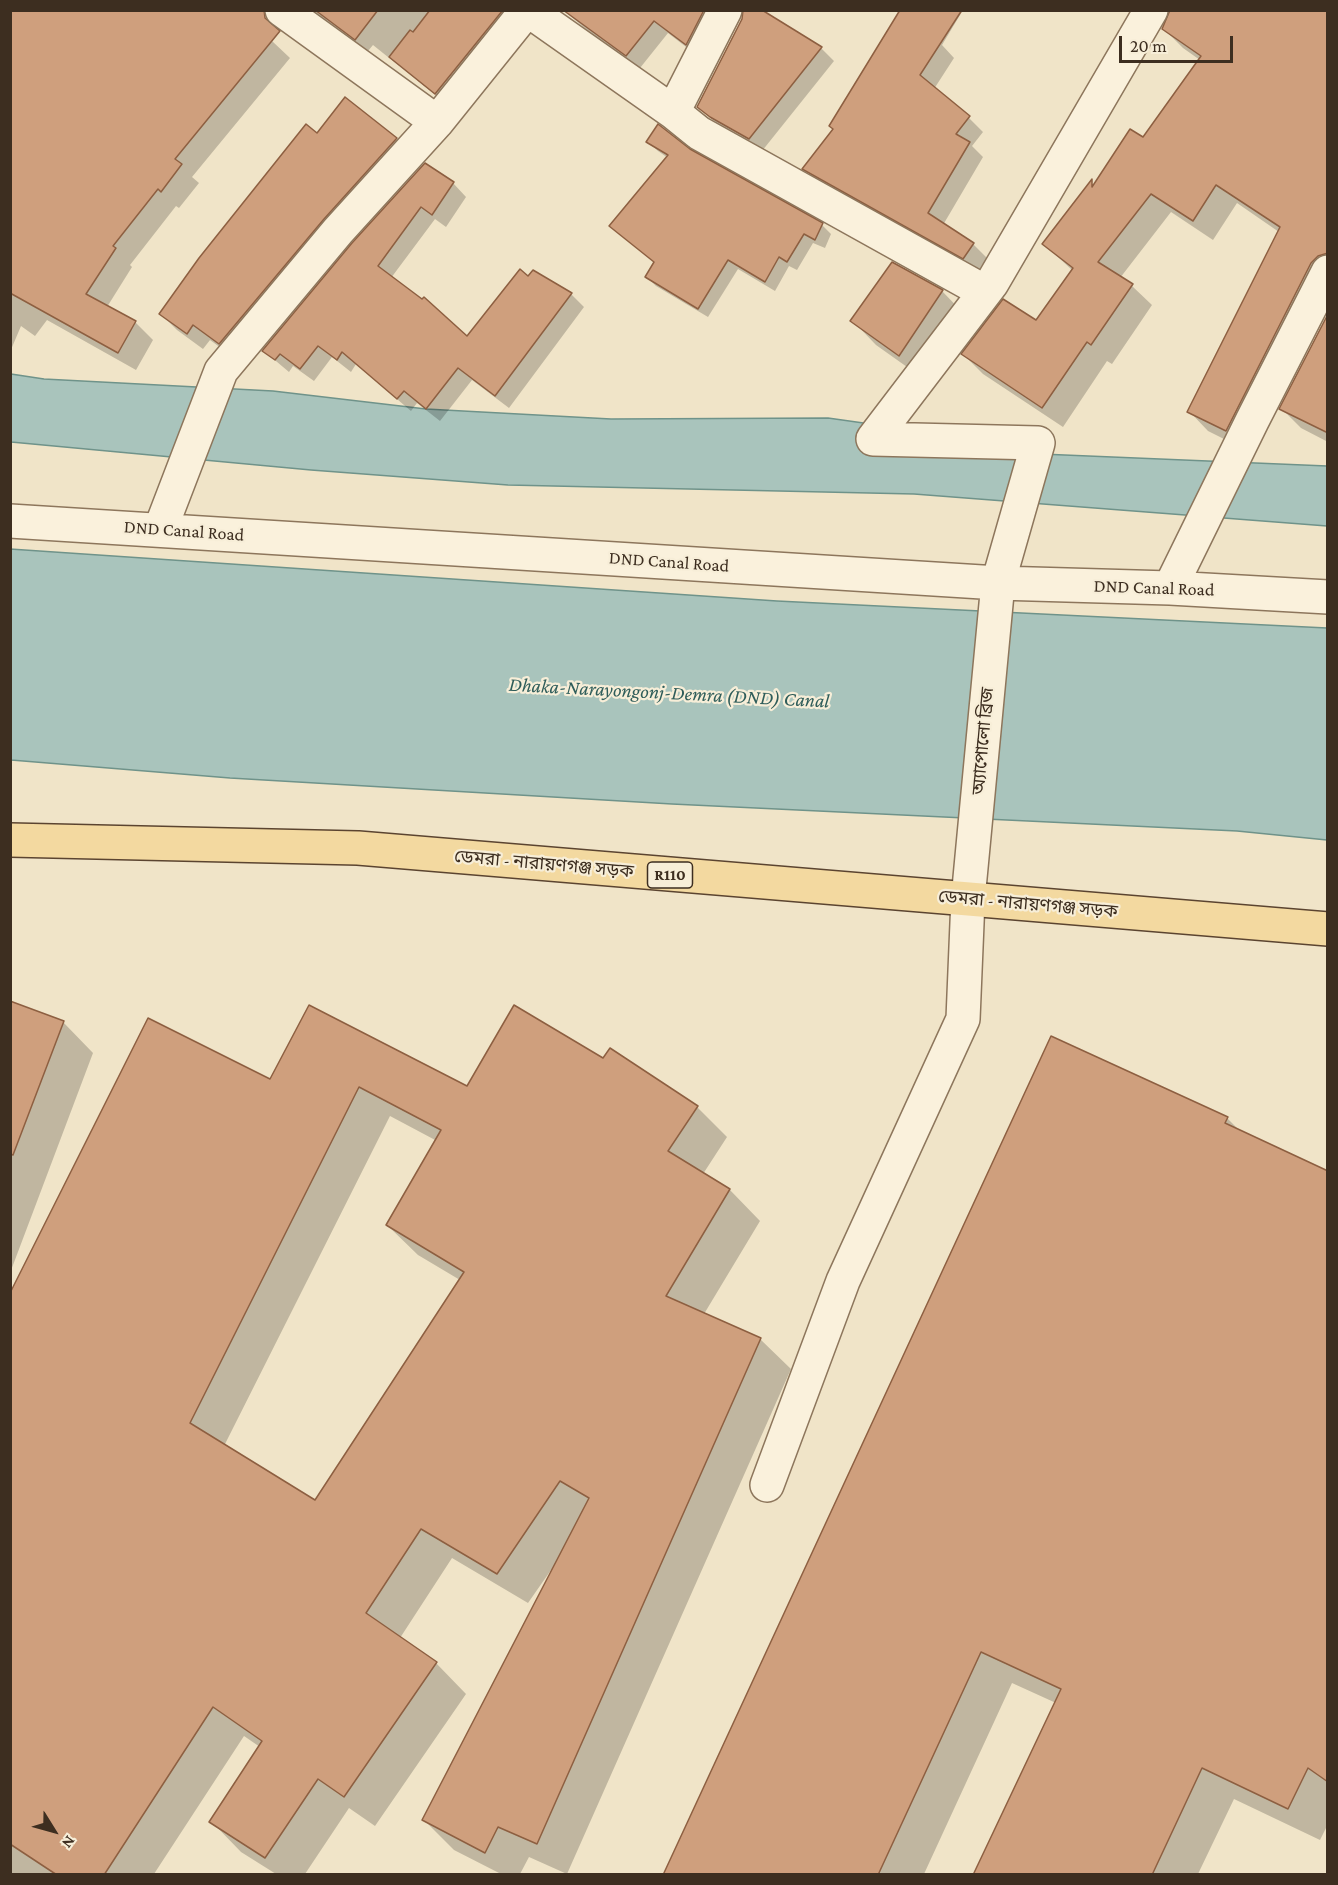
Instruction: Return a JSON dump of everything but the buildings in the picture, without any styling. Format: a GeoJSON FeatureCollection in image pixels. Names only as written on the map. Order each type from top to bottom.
{"type":"FeatureCollection","features":[{"type":"Feature","properties":{"kind":"main road","name":"ডেমরা - নারায়ণগঞ্জ সড়ক"},"geometry":{"type":"LineString","coordinates":[[10,840],[358,849],[1328,929]]}},
{"type":"Feature","properties":{"kind":"street"},"geometry":{"type":"LineString","coordinates":[[282,10],[437,122]]}},
{"type":"Feature","properties":{"kind":"street"},"geometry":{"type":"LineString","coordinates":[[160,530],[221,371],[338,231],[437,122],[528,10],[673,112],[699,133],[985,292],[1151,10]]}},
{"type":"Feature","properties":{"kind":"street"},"geometry":{"type":"LineString","coordinates":[[673,112],[725,10]]}},
{"type":"Feature","properties":{"kind":"street"},"geometry":{"type":"LineString","coordinates":[[1170,588],[1328,272]]}},
{"type":"Feature","properties":{"kind":"street","name":"অ্যাপোলো ব্রিজ"},"geometry":{"type":"LineString","coordinates":[[767,1485],[843,1281],[963,1019],[968,899],[999,583],[1038,443],[873,439],[985,292]]}},
{"type":"Feature","properties":{"kind":"street","name":"DND Canal Road"},"geometry":{"type":"LineString","coordinates":[[10,521],[999,583],[1170,588],[1328,597]]}},
{"type":"Feature","properties":{"kind":"water"},"geometry":{"type":"Polygon","coordinates":[[[11,374],[44,379],[273,391],[426,409],[611,419],[828,418],[906,429],[993,452],[1327,466],[1327,526],[914,494],[508,485],[311,470],[11,442],[11,374]]]}},
{"type":"Feature","properties":{"kind":"water","name":"Dhaka-Narayongonj-Demra (DND) Canal"},"geometry":{"type":"Polygon","coordinates":[[[10,549],[777,601],[1327,628],[1327,840],[1237,831],[672,804],[230,778],[11,760],[10,549]]]}}]}
